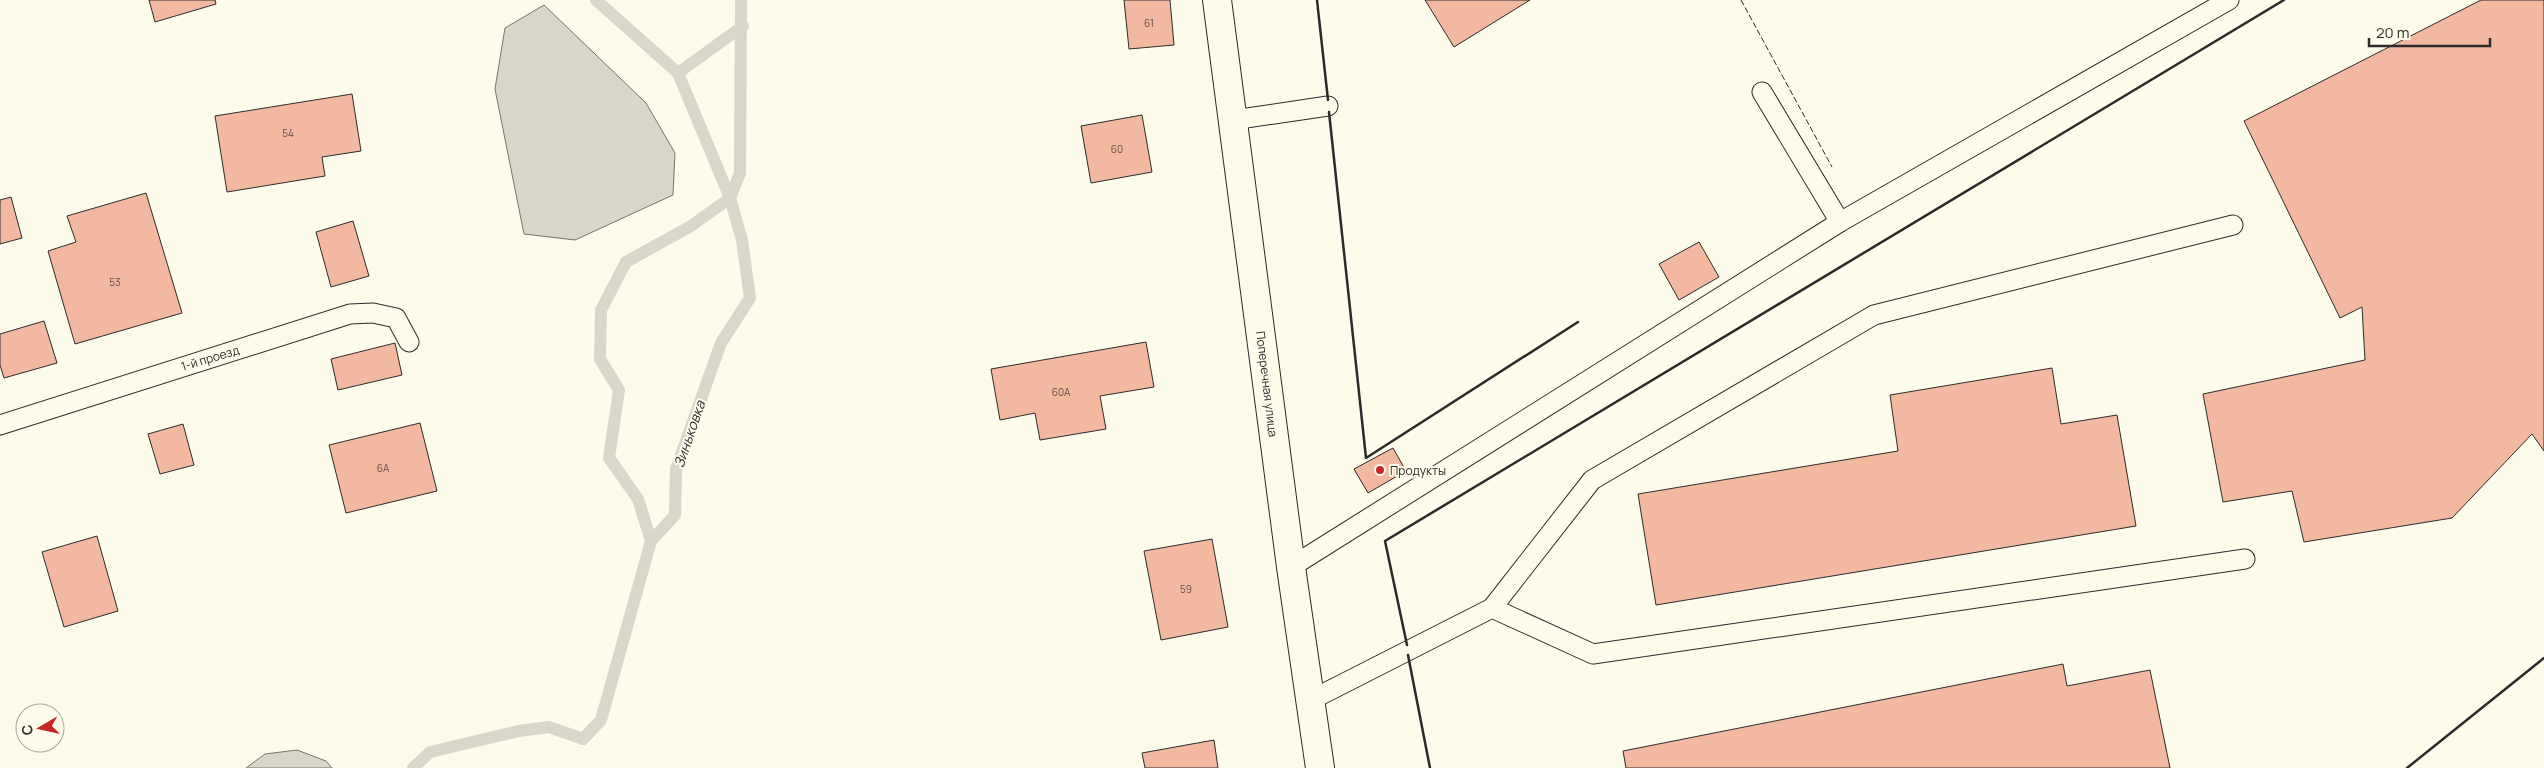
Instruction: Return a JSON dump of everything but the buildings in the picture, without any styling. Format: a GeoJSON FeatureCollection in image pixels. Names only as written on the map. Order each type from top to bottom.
{"type":"FeatureCollection","features":[{"type":"Feature","properties":{"kind":"street","name":"Поперечная улица"},"geometry":{"type":"LineString","coordinates":[[1217,0],[1291,567],[1320,768]]}},
{"type":"Feature","properties":{"kind":"lane"},"geometry":{"type":"LineString","coordinates":[[1291,567],[1840,222],[2229,0]]}},
{"type":"Feature","properties":{"kind":"lane"},"geometry":{"type":"LineString","coordinates":[[1762,92],[1840,222]]}},
{"type":"Feature","properties":{"kind":"lane"},"geometry":{"type":"LineString","coordinates":[[1233,120],[1328,106]]}},
{"type":"Feature","properties":{"kind":"lane"},"geometry":{"type":"LineString","coordinates":[[1311,700],[1492,608],[1592,480],[1874,315],[2233,225]]}},
{"type":"Feature","properties":{"kind":"lane","name":"1-й проезд"},"geometry":{"type":"LineString","coordinates":[[0,425],[350,314],[373,313],[396,318],[409,342]]}},
{"type":"Feature","properties":{"kind":"lane"},"geometry":{"type":"LineString","coordinates":[[1492,608],[1593,654],[2245,559]]}},
{"type":"Feature","properties":{"kind":"shaded area"},"geometry":{"type":"Polygon","coordinates":[[[544,5],[646,103],[675,153],[673,195],[575,240],[524,234],[495,89],[505,28],[544,5]]]}},
{"type":"Feature","properties":{"kind":"shaded area"},"geometry":{"type":"Polygon","coordinates":[[[297,750],[326,761],[332,768],[246,768],[265,754],[297,750]]]}},
{"type":"Feature","properties":{"kind":"waterway"},"geometry":{"type":"LineString","coordinates":[[596,0],[678,73],[730,198],[691,226],[626,262],[601,310],[600,359],[619,390],[609,458],[638,499],[651,541]]}},
{"type":"Feature","properties":{"kind":"waterway","name":"Зиньковка"},"geometry":{"type":"LineString","coordinates":[[413,768],[430,752],[519,731],[549,727],[583,739],[601,720],[651,541],[675,515],[676,469],[721,343],[750,298],[742,240],[730,198],[740,173],[741,0]]}},
{"type":"Feature","properties":{"kind":"waterway"},"geometry":{"type":"LineString","coordinates":[[678,73],[743,26]]}},
{"type":"Feature","properties":{"kind":"fence"},"geometry":{"type":"LineString","coordinates":[[1741,0],[1832,167]]}},
{"type":"Feature","properties":{"kind":"wall"},"geometry":{"type":"LineString","coordinates":[[1317,0],[1328,100]]}},
{"type":"Feature","properties":{"kind":"wall"},"geometry":{"type":"LineString","coordinates":[[1407,645],[1385,541],[2284,0]]}},
{"type":"Feature","properties":{"kind":"wall"},"geometry":{"type":"LineString","coordinates":[[1329,112],[1366,458],[1578,322]]}},
{"type":"Feature","properties":{"kind":"wall"},"geometry":{"type":"LineString","coordinates":[[1408,655],[1430,768]]}},
{"type":"Feature","properties":{"kind":"wall"},"geometry":{"type":"LineString","coordinates":[[2407,768],[2544,658]]}},
{"type":"Feature","properties":{"kind":"place","name":"Продукты"},"geometry":{"type":"Point","coordinates":[1380,470]}}]}
